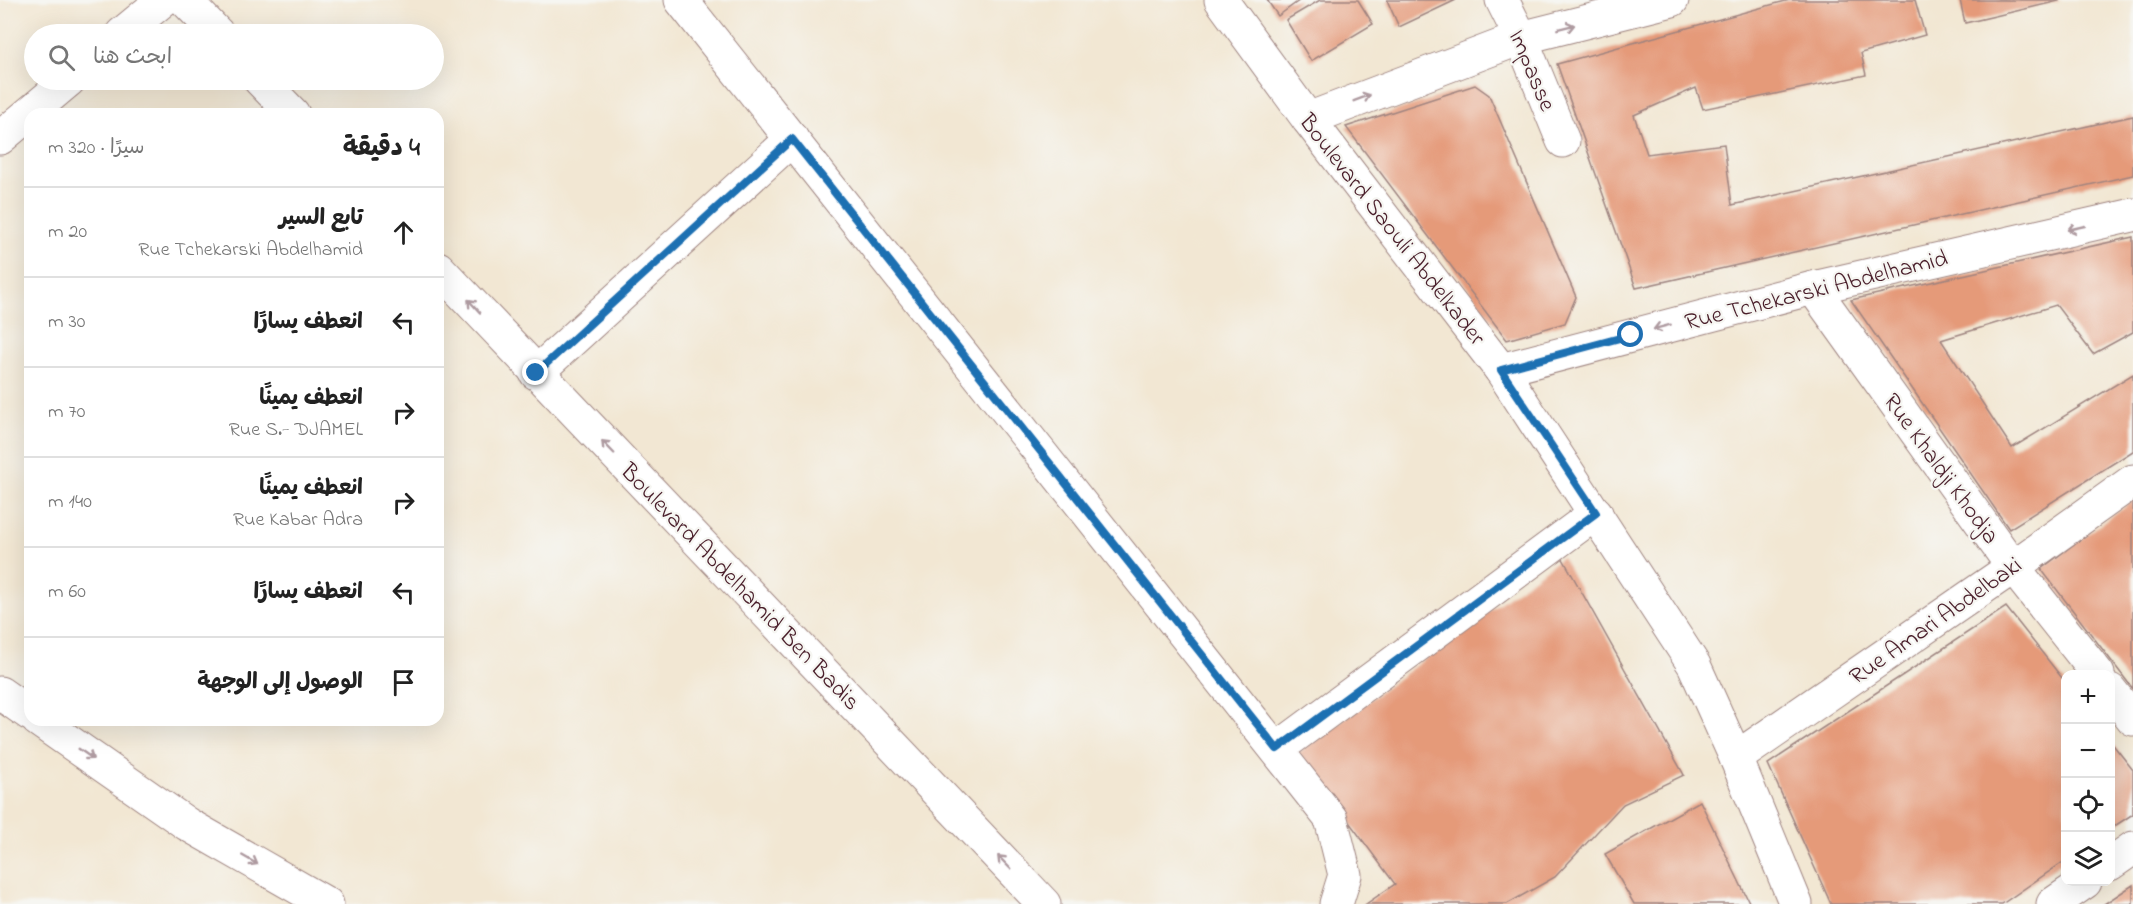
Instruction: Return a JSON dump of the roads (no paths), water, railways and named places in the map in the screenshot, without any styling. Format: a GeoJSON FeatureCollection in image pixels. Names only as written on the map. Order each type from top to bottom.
{"type":"FeatureCollection","features":[{"type":"Feature","properties":{"kind":"street"},"geometry":{"type":"LineString","coordinates":[[134,24],[163,0]]}},
{"type":"Feature","properties":{"kind":"street"},"geometry":{"type":"LineString","coordinates":[[185,0],[208,24]]}},
{"type":"Feature","properties":{"kind":"street"},"geometry":{"type":"LineString","coordinates":[[681,0],[1331,819],[1345,875],[1336,904]]}},
{"type":"Feature","properties":{"kind":"street","name":"Boulevard Saouli Abdelkader"},"geometry":{"type":"LineString","coordinates":[[1221,0],[1308,119],[1501,370],[1694,665],[1736,758],[1796,904]]}},
{"type":"Feature","properties":{"kind":"street","name":"Impasse"},"geometry":{"type":"LineString","coordinates":[[1502,0],[1521,38],[1563,141]]}},
{"type":"Feature","properties":{"kind":"street"},"geometry":{"type":"LineString","coordinates":[[1308,119],[1521,38],[1672,0]]}},
{"type":"Feature","properties":{"kind":"street"},"geometry":{"type":"LineString","coordinates":[[36,108],[57,90]]}},
{"type":"Feature","properties":{"kind":"street"},"geometry":{"type":"LineString","coordinates":[[270,90],[287,108]]}},
{"type":"Feature","properties":{"kind":"street"},"geometry":{"type":"LineString","coordinates":[[0,138],[24,118]]}},
{"type":"Feature","properties":{"kind":"street"},"geometry":{"type":"LineString","coordinates":[[536,373],[792,139]]}},
{"type":"Feature","properties":{"kind":"street","name":"Rue Tchekarski Abdelhamid"},"geometry":{"type":"LineString","coordinates":[[1501,370],[1813,288],[2133,215]]}},
{"type":"Feature","properties":{"kind":"street","name":"Boulevard Abdelhamid Ben Badis"},"geometry":{"type":"LineString","coordinates":[[444,274],[1044,904]]}},
{"type":"Feature","properties":{"kind":"street","name":"Rue Khaldji Khodja"},"geometry":{"type":"LineString","coordinates":[[1813,288],[2013,567],[2094,670]]}},
{"type":"Feature","properties":{"kind":"street","name":"Rue Amari Abdelbaki"},"geometry":{"type":"LineString","coordinates":[[1736,758],[2013,567],[2133,481]]}},
{"type":"Feature","properties":{"kind":"street"},"geometry":{"type":"LineString","coordinates":[[1277,749],[1596,513]]}},
{"type":"Feature","properties":{"kind":"street"},"geometry":{"type":"LineString","coordinates":[[0,693],[24,710]]}},
{"type":"Feature","properties":{"kind":"street"},"geometry":{"type":"LineString","coordinates":[[2115,696],[2133,719]]}},
{"type":"Feature","properties":{"kind":"street"},"geometry":{"type":"LineString","coordinates":[[47,726],[187,824],[327,904]]}},
{"type":"Feature","properties":{"kind":"street"},"geometry":{"type":"LineString","coordinates":[[2115,861],[2133,848]]}},
{"type":"Feature","properties":{"kind":"street"},"geometry":{"type":"LineString","coordinates":[[2053,904],[2079,886]]}}]}
